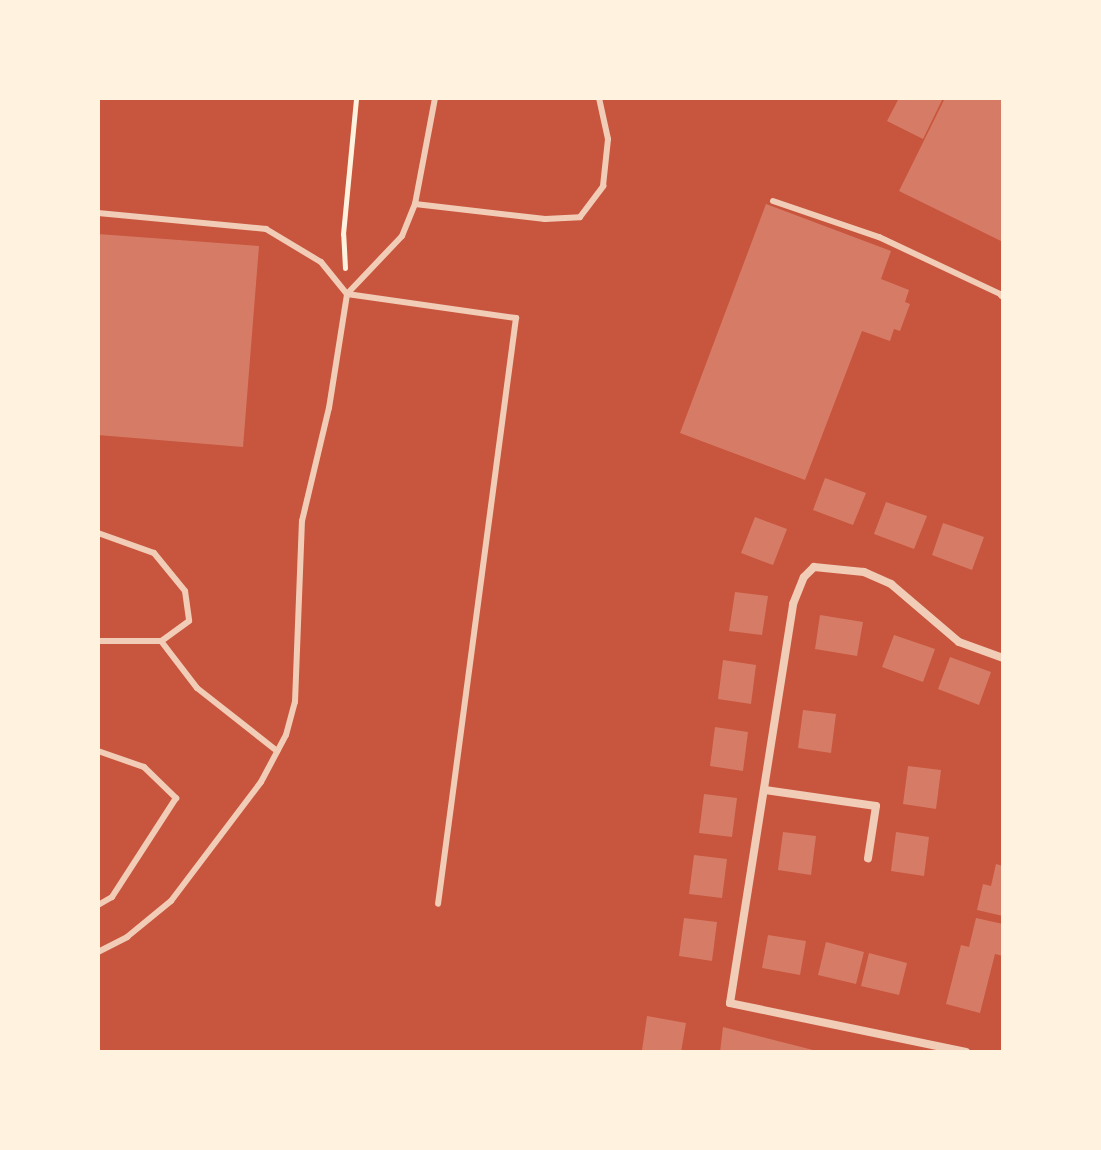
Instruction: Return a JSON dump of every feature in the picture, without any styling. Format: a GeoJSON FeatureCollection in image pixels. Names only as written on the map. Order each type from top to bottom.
{"type":"FeatureCollection","features":[{"type":"Feature","properties":{"kind":"street"},"geometry":{"type":"LineString","coordinates":[[966,1052],[730,1003],[793,604],[814,567],[864,572],[891,584],[959,642],[1003,658]]}},
{"type":"Feature","properties":{"kind":"street"},"geometry":{"type":"LineString","coordinates":[[765,790],[876,806],[868,858]]}},
{"type":"Feature","properties":{"kind":"lane"},"geometry":{"type":"LineString","coordinates":[[98,952],[127,937],[171,901],[227,831],[277,751],[295,702],[302,521],[329,408],[347,294],[392,251],[415,204],[435,98]]}},
{"type":"Feature","properties":{"kind":"lane"},"geometry":{"type":"LineString","coordinates":[[415,204],[545,219],[580,217],[603,186],[608,139],[599,98]]}},
{"type":"Feature","properties":{"kind":"lane"},"geometry":{"type":"LineString","coordinates":[[773,201],[879,237],[1002,296]]}},
{"type":"Feature","properties":{"kind":"lane"},"geometry":{"type":"LineString","coordinates":[[98,213],[266,229],[321,262],[347,294],[516,318],[438,904]]}},
{"type":"Feature","properties":{"kind":"lane"},"geometry":{"type":"LineString","coordinates":[[98,533],[154,553],[185,591],[189,621],[161,641],[98,641]]}},
{"type":"Feature","properties":{"kind":"lane"},"geometry":{"type":"LineString","coordinates":[[161,641],[197,688],[277,751]]}},
{"type":"Feature","properties":{"kind":"lane"},"geometry":{"type":"LineString","coordinates":[[98,751],[144,767],[176,798],[112,897],[98,905]]}},
{"type":"Feature","properties":{"kind":"path"},"geometry":{"type":"LineString","coordinates":[[347,294],[343,234],[356,98]]}},
{"type":"Feature","properties":{"kind":"building"},"geometry":{"type":"Polygon","coordinates":[[[899,98],[943,98],[923,139],[887,121],[899,98]]]}},
{"type":"Feature","properties":{"kind":"building"},"geometry":{"type":"Polygon","coordinates":[[[945,98],[1003,98],[1001,241],[899,191],[945,98]]]}},
{"type":"Feature","properties":{"kind":"building"},"geometry":{"type":"Polygon","coordinates":[[[766,204],[891,251],[881,279],[909,290],[905,302],[910,304],[900,331],[894,329],[890,341],[862,331],[805,480],[680,433],[766,204]]]}},
{"type":"Feature","properties":{"kind":"building"},"geometry":{"type":"Polygon","coordinates":[[[98,234],[259,246],[243,447],[98,435],[98,234]]]}},
{"type":"Feature","properties":{"kind":"building"},"geometry":{"type":"Polygon","coordinates":[[[825,478],[866,493],[853,525],[813,510],[825,478]]]}},
{"type":"Feature","properties":{"kind":"building"},"geometry":{"type":"Polygon","coordinates":[[[886,502],[927,516],[914,549],[874,534],[886,502]]]}},
{"type":"Feature","properties":{"kind":"building"},"geometry":{"type":"Polygon","coordinates":[[[755,517],[787,529],[773,565],[741,553],[755,517]]]}},
{"type":"Feature","properties":{"kind":"building"},"geometry":{"type":"Polygon","coordinates":[[[943,523],[984,537],[972,570],[932,555],[943,523]]]}},
{"type":"Feature","properties":{"kind":"building"},"geometry":{"type":"Polygon","coordinates":[[[735,592],[768,596],[762,635],[729,631],[735,592]]]}},
{"type":"Feature","properties":{"kind":"building"},"geometry":{"type":"Polygon","coordinates":[[[820,615],[863,622],[857,656],[815,649],[820,615]]]}},
{"type":"Feature","properties":{"kind":"building"},"geometry":{"type":"Polygon","coordinates":[[[894,635],[935,649],[923,682],[882,667],[894,635]]]}},
{"type":"Feature","properties":{"kind":"building"},"geometry":{"type":"Polygon","coordinates":[[[950,657],[991,672],[979,705],[938,689],[950,657]]]}},
{"type":"Feature","properties":{"kind":"building"},"geometry":{"type":"Polygon","coordinates":[[[723,660],[756,665],[751,704],[718,699],[723,660]]]}},
{"type":"Feature","properties":{"kind":"building"},"geometry":{"type":"Polygon","coordinates":[[[803,710],[836,714],[831,753],[798,748],[803,710]]]}},
{"type":"Feature","properties":{"kind":"building"},"geometry":{"type":"Polygon","coordinates":[[[715,727],[748,732],[743,771],[710,766],[715,727]]]}},
{"type":"Feature","properties":{"kind":"building"},"geometry":{"type":"Polygon","coordinates":[[[908,766],[941,770],[936,809],[903,804],[908,766]]]}},
{"type":"Feature","properties":{"kind":"building"},"geometry":{"type":"Polygon","coordinates":[[[704,794],[737,798],[732,837],[699,833],[704,794]]]}},
{"type":"Feature","properties":{"kind":"building"},"geometry":{"type":"Polygon","coordinates":[[[783,832],[816,836],[811,875],[778,870],[783,832]]]}},
{"type":"Feature","properties":{"kind":"building"},"geometry":{"type":"Polygon","coordinates":[[[896,832],[929,837],[924,876],[891,871],[896,832]]]}},
{"type":"Feature","properties":{"kind":"building"},"geometry":{"type":"Polygon","coordinates":[[[694,855],[727,859],[722,898],[689,894],[694,855]]]}},
{"type":"Feature","properties":{"kind":"building"},"geometry":{"type":"Polygon","coordinates":[[[996,864],[1003,866],[1003,916],[977,910],[983,884],[991,886],[996,864]]]}},
{"type":"Feature","properties":{"kind":"building"},"geometry":{"type":"Polygon","coordinates":[[[684,918],[717,922],[712,961],[679,956],[684,918]]]}},
{"type":"Feature","properties":{"kind":"building"},"geometry":{"type":"Polygon","coordinates":[[[976,918],[1003,924],[1003,956],[995,954],[980,1013],[946,1004],[961,945],[969,947],[976,918]]]}},
{"type":"Feature","properties":{"kind":"building"},"geometry":{"type":"Polygon","coordinates":[[[768,935],[806,941],[800,975],[762,968],[768,935]]]}},
{"type":"Feature","properties":{"kind":"building"},"geometry":{"type":"Polygon","coordinates":[[[826,942],[864,952],[856,984],[818,975],[826,942]]]}},
{"type":"Feature","properties":{"kind":"building"},"geometry":{"type":"Polygon","coordinates":[[[869,953],[907,963],[899,995],[861,986],[869,953]]]}},
{"type":"Feature","properties":{"kind":"building"},"geometry":{"type":"Polygon","coordinates":[[[647,1016],[686,1023],[681,1052],[642,1050],[647,1016]]]}},
{"type":"Feature","properties":{"kind":"building"},"geometry":{"type":"Polygon","coordinates":[[[723,1027],[817,1051],[817,1052],[720,1052],[723,1027]]]}}]}
